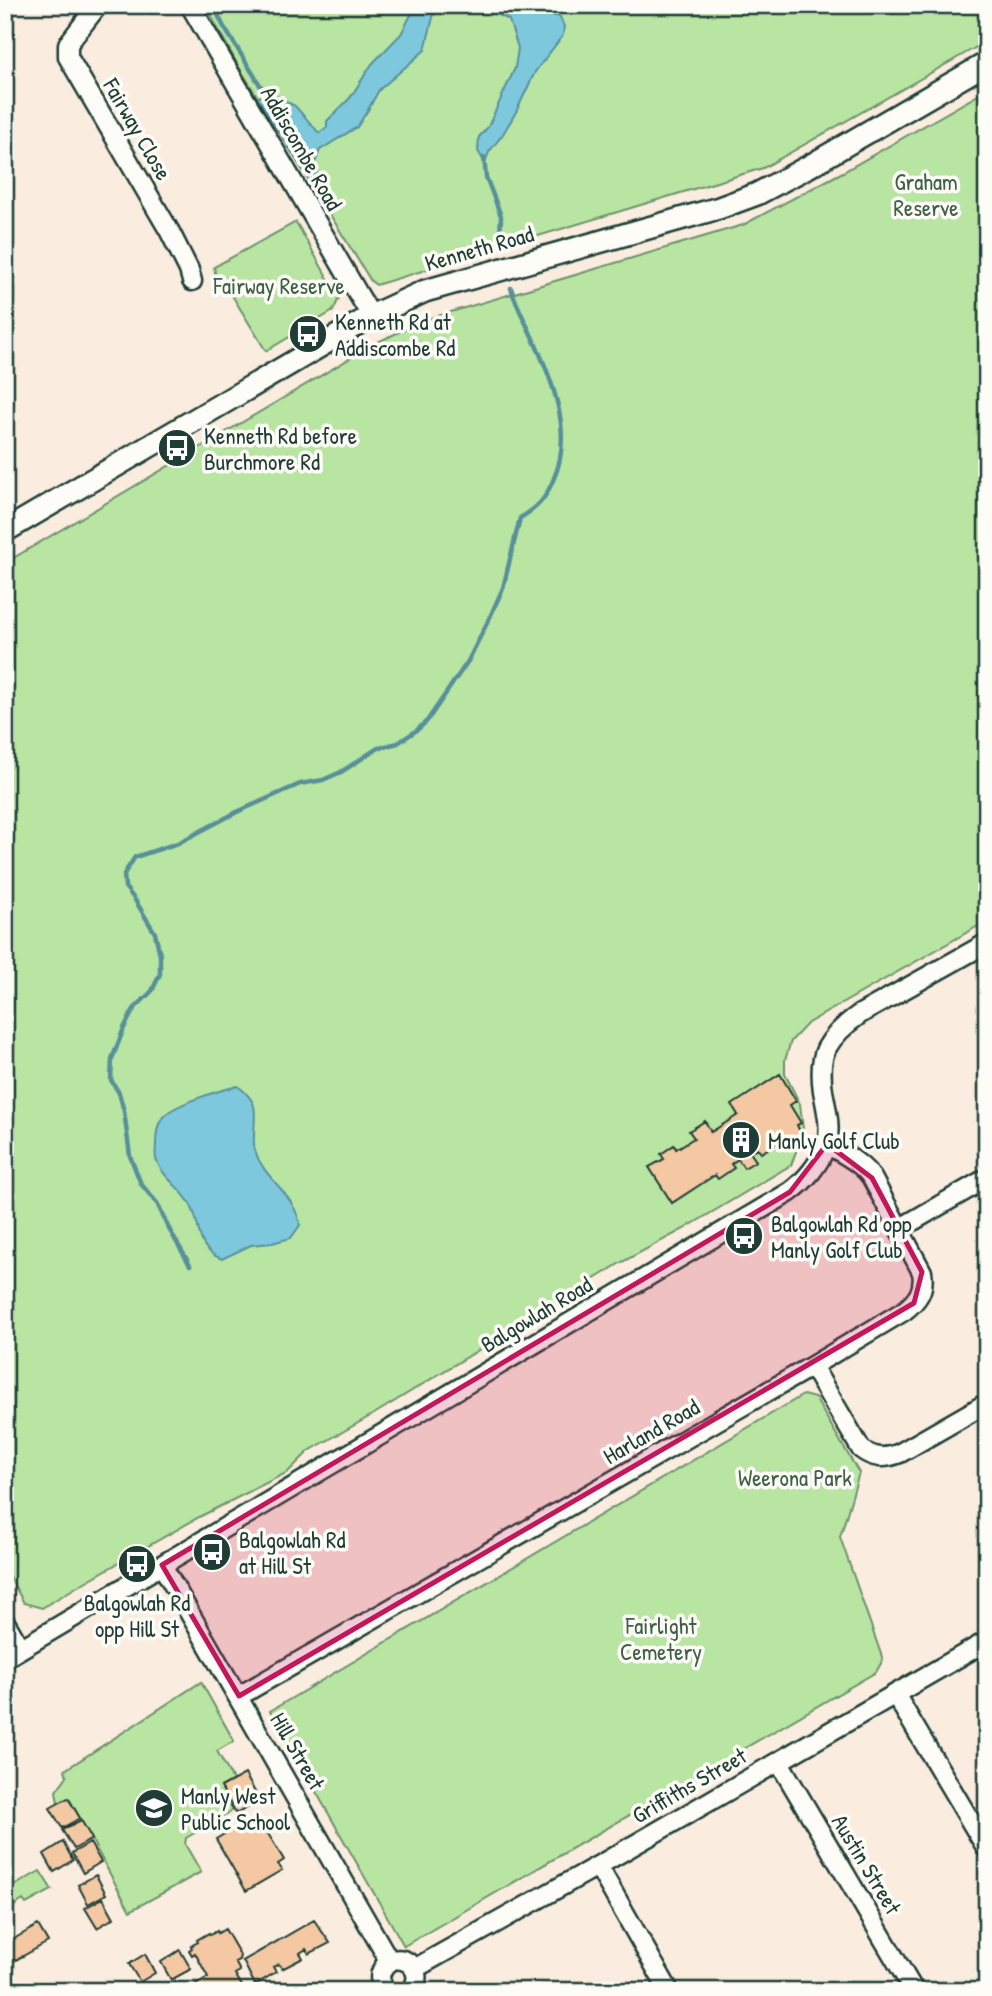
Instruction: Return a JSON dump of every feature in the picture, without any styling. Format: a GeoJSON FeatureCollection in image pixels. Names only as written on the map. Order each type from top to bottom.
{"type":"FeatureCollection","features":[{"type":"Feature","properties":{"kind":"main road","name":"Kenneth Road"},"geometry":{"type":"LineString","coordinates":[[5,531],[371,316],[425,290],[719,208],[757,194],[987,63]]}},
{"type":"Feature","properties":{"kind":"street","name":"Fairway Close"},"geometry":{"type":"LineString","coordinates":[[98,5],[68,44],[68,57],[170,232],[192,281]]}},
{"type":"Feature","properties":{"kind":"street","name":"Addiscombe Road"},"geometry":{"type":"LineString","coordinates":[[190,5],[371,316]]}},
{"type":"Feature","properties":{"kind":"street"},"geometry":{"type":"LineString","coordinates":[[827,1144],[821,1079],[826,1049],[831,1042],[860,1014],[987,943]]}},
{"type":"Feature","properties":{"kind":"street","name":"Harland Road"},"geometry":{"type":"LineString","coordinates":[[239,1696],[904,1311],[919,1296],[923,1281],[922,1272],[866,1169],[827,1144]]}},
{"type":"Feature","properties":{"kind":"street","name":"Balgowlah Road"},"geometry":{"type":"LineString","coordinates":[[13,1653],[790,1192],[807,1177],[827,1144]]}},
{"type":"Feature","properties":{"kind":"street"},"geometry":{"type":"LineString","coordinates":[[899,1229],[987,1178]]}},
{"type":"Feature","properties":{"kind":"street"},"geometry":{"type":"LineString","coordinates":[[812,1366],[861,1449],[878,1458],[900,1453],[987,1403]]}},
{"type":"Feature","properties":{"kind":"street","name":"Hill Street"},"geometry":{"type":"LineString","coordinates":[[162,1565],[390,1962]]}},
{"type":"Feature","properties":{"kind":"street"},"geometry":{"type":"LineString","coordinates":[[5,1622],[13,1653]]}},
{"type":"Feature","properties":{"kind":"street","name":"Griffiths Street"},"geometry":{"type":"LineString","coordinates":[[414,1969],[987,1641]]}},
{"type":"Feature","properties":{"kind":"street"},"geometry":{"type":"LineString","coordinates":[[895,1694],[987,1849]]}},
{"type":"Feature","properties":{"kind":"street","name":"Austin Street"},"geometry":{"type":"LineString","coordinates":[[779,1762],[914,1991]]}},
{"type":"Feature","properties":{"kind":"street"},"geometry":{"type":"LineString","coordinates":[[598,1866],[669,1991]]}},
{"type":"Feature","properties":{"kind":"street"},"geometry":{"type":"LineString","coordinates":[[381,1989],[381,1975],[385,1965],[401,1959],[414,1969],[417,1980],[411,1991]]}},
{"type":"Feature","properties":{"kind":"highlighted area"},"geometry":{"type":"Polygon","coordinates":[[[827,1144],[872,1178],[922,1272],[914,1303],[239,1696],[162,1565],[790,1192],[827,1144]]]}},
{"type":"Feature","properties":{"kind":"green space"},"geometry":{"type":"Polygon","coordinates":[[[205,5],[987,5],[987,41],[763,168],[376,285],[371,281],[239,67],[205,5]]]}},
{"type":"Feature","properties":{"kind":"green space","name":"Manly Golf Club"},"geometry":{"type":"Polygon","coordinates":[[[987,90],[987,921],[808,1023],[791,1041],[785,1060],[785,1074],[800,1104],[803,1129],[791,1165],[684,1229],[622,1262],[309,1451],[288,1472],[201,1516],[42,1608],[24,1603],[5,1569],[5,563],[376,343],[424,320],[743,225],[987,90]]]}},
{"type":"Feature","properties":{"kind":"green space","name":"Fairway Reserve"},"geometry":{"type":"Polygon","coordinates":[[[296,222],[339,298],[333,311],[266,351],[230,292],[218,289],[214,267],[296,222]]]}},
{"type":"Feature","properties":{"kind":"green space","name":"Fairlight Cemetery"},"geometry":{"type":"Polygon","coordinates":[[[803,1395],[815,1398],[859,1473],[840,1537],[883,1660],[876,1672],[404,1946],[270,1711],[803,1395]]]}},
{"type":"Feature","properties":{"kind":"green space"},"geometry":{"type":"Polygon","coordinates":[[[201,1682],[234,1741],[217,1751],[233,1780],[221,1787],[233,1810],[186,1838],[185,1844],[201,1872],[130,1911],[69,1798],[58,1803],[56,1791],[67,1776],[65,1770],[201,1682]]]}},
{"type":"Feature","properties":{"kind":"green space"},"geometry":{"type":"Polygon","coordinates":[[[40,1871],[52,1890],[26,1904],[23,1900],[5,1912],[5,1891],[40,1871]]]}},
{"type":"Feature","properties":{"kind":"water"},"geometry":{"type":"Polygon","coordinates":[[[414,5],[436,5],[425,50],[379,90],[357,127],[320,150],[312,179],[302,168],[257,97],[276,96],[295,106],[319,133],[350,98],[372,64],[401,34],[414,5]]]}},
{"type":"Feature","properties":{"kind":"water"},"geometry":{"type":"Polygon","coordinates":[[[467,5],[497,5],[516,14],[530,16],[548,14],[560,17],[564,27],[563,35],[535,72],[516,112],[489,152],[485,163],[478,151],[479,137],[488,127],[515,68],[518,48],[509,20],[491,11],[467,5]]]}},
{"type":"Feature","properties":{"kind":"water"},"geometry":{"type":"Polygon","coordinates":[[[238,1086],[253,1102],[254,1147],[260,1161],[292,1204],[300,1225],[291,1238],[251,1245],[222,1259],[207,1249],[189,1202],[159,1165],[156,1157],[156,1136],[163,1117],[177,1107],[238,1086]]]}},
{"type":"Feature","properties":{"kind":"building","name":"Manly Golf Club"},"geometry":{"type":"Polygon","coordinates":[[[780,1074],[796,1101],[790,1105],[801,1123],[797,1125],[801,1134],[781,1147],[778,1143],[761,1153],[757,1148],[750,1152],[756,1161],[744,1168],[738,1159],[731,1164],[734,1168],[718,1179],[715,1175],[672,1203],[649,1167],[664,1159],[661,1154],[674,1145],[676,1149],[694,1138],[689,1131],[705,1121],[711,1132],[738,1115],[732,1105],[780,1074]]]}},
{"type":"Feature","properties":{"kind":"building"},"geometry":{"type":"Polygon","coordinates":[[[245,1774],[260,1801],[236,1814],[221,1787],[245,1774]]]}},
{"type":"Feature","properties":{"kind":"building"},"geometry":{"type":"Polygon","coordinates":[[[68,1798],[80,1818],[62,1828],[50,1808],[68,1798]]]}},
{"type":"Feature","properties":{"kind":"building"},"geometry":{"type":"Polygon","coordinates":[[[81,1820],[92,1839],[74,1849],[62,1830],[81,1820]]]}},
{"type":"Feature","properties":{"kind":"building"},"geometry":{"type":"Polygon","coordinates":[[[255,1823],[259,1830],[264,1827],[284,1860],[278,1864],[282,1870],[246,1891],[216,1839],[241,1824],[244,1829],[255,1823]]]}},
{"type":"Feature","properties":{"kind":"building"},"geometry":{"type":"Polygon","coordinates":[[[63,1842],[73,1860],[54,1872],[44,1854],[63,1842]]]}},
{"type":"Feature","properties":{"kind":"building"},"geometry":{"type":"Polygon","coordinates":[[[90,1843],[101,1862],[83,1873],[72,1853],[90,1843]]]}},
{"type":"Feature","properties":{"kind":"building"},"geometry":{"type":"Polygon","coordinates":[[[96,1875],[106,1894],[88,1904],[78,1885],[96,1875]]]}},
{"type":"Feature","properties":{"kind":"building"},"geometry":{"type":"Polygon","coordinates":[[[103,1898],[114,1918],[97,1928],[85,1908],[103,1898]]]}},
{"type":"Feature","properties":{"kind":"building"},"geometry":{"type":"Polygon","coordinates":[[[314,1920],[330,1943],[309,1954],[306,1949],[300,1953],[303,1958],[282,1969],[279,1964],[273,1967],[276,1972],[255,1985],[243,1961],[314,1920]]]}},
{"type":"Feature","properties":{"kind":"building"},"geometry":{"type":"Polygon","coordinates":[[[38,1925],[48,1942],[5,1966],[5,1944],[38,1925]]]}},
{"type":"Feature","properties":{"kind":"building"},"geometry":{"type":"Polygon","coordinates":[[[225,1929],[240,1955],[235,1962],[240,1971],[235,1974],[244,1989],[184,1991],[208,1977],[195,1953],[192,1955],[189,1950],[191,1946],[209,1933],[218,1933],[225,1929]]]}},
{"type":"Feature","properties":{"kind":"building"},"geometry":{"type":"Polygon","coordinates":[[[180,1950],[191,1969],[171,1980],[161,1962],[180,1950]]]}},
{"type":"Feature","properties":{"kind":"building"},"geometry":{"type":"Polygon","coordinates":[[[145,1954],[155,1973],[140,1982],[129,1964],[145,1954]]]}},
{"type":"Feature","properties":{"kind":"building"},"geometry":{"type":"Polygon","coordinates":[[[174,1982],[179,1991],[160,1991],[174,1982]]]}},
{"type":"Feature","properties":{"kind":"waterway"},"geometry":{"type":"LineString","coordinates":[[213,5],[270,101]]}},
{"type":"Feature","properties":{"kind":"waterway"},"geometry":{"type":"LineString","coordinates":[[484,158],[486,177],[501,216],[502,245]]}},
{"type":"Feature","properties":{"kind":"waterway"},"geometry":{"type":"LineString","coordinates":[[313,167],[319,179]]}},
{"type":"Feature","properties":{"kind":"waterway"},"geometry":{"type":"LineString","coordinates":[[190,1265],[157,1203],[141,1184],[130,1156],[119,1093],[111,1080],[112,1059],[124,1028],[134,1009],[152,991],[160,974],[160,955],[155,933],[125,887],[124,874],[135,857],[178,843],[237,812],[300,784],[323,780],[341,772],[378,748],[398,743],[427,721],[468,661],[503,588],[520,518],[537,506],[548,491],[562,445],[559,410],[554,392],[511,288]]}},
{"type":"Feature","properties":{"kind":"place","name":"Kenneth Rd at Addiscombe Rd"},"geometry":{"type":"Point","coordinates":[308,334]}},
{"type":"Feature","properties":{"kind":"place","name":"Kenneth Rd before Burchmore Rd"},"geometry":{"type":"Point","coordinates":[177,448]}},
{"type":"Feature","properties":{"kind":"place","name":"Manly Golf Club"},"geometry":{"type":"Point","coordinates":[741,1140]}},
{"type":"Feature","properties":{"kind":"place","name":"Balgowlah Rd opp Manly Golf Club"},"geometry":{"type":"Point","coordinates":[744,1236]}},
{"type":"Feature","properties":{"kind":"place","name":"Balgowlah Rd at Hill St"},"geometry":{"type":"Point","coordinates":[212,1552]}},
{"type":"Feature","properties":{"kind":"place","name":"Balgowlah Rd opp Hill St"},"geometry":{"type":"Point","coordinates":[137,1564]}},
{"type":"Feature","properties":{"kind":"place","name":"Manly West Public School"},"geometry":{"type":"Point","coordinates":[154,1808]}},
{"type":"Feature","properties":{"kind":"park label","name":"Graham Reserve"},"geometry":{"type":"Point","coordinates":[926,194]}},
{"type":"Feature","properties":{"kind":"park label","name":"Weerona Park"},"geometry":{"type":"Point","coordinates":[795,1477]}}]}
